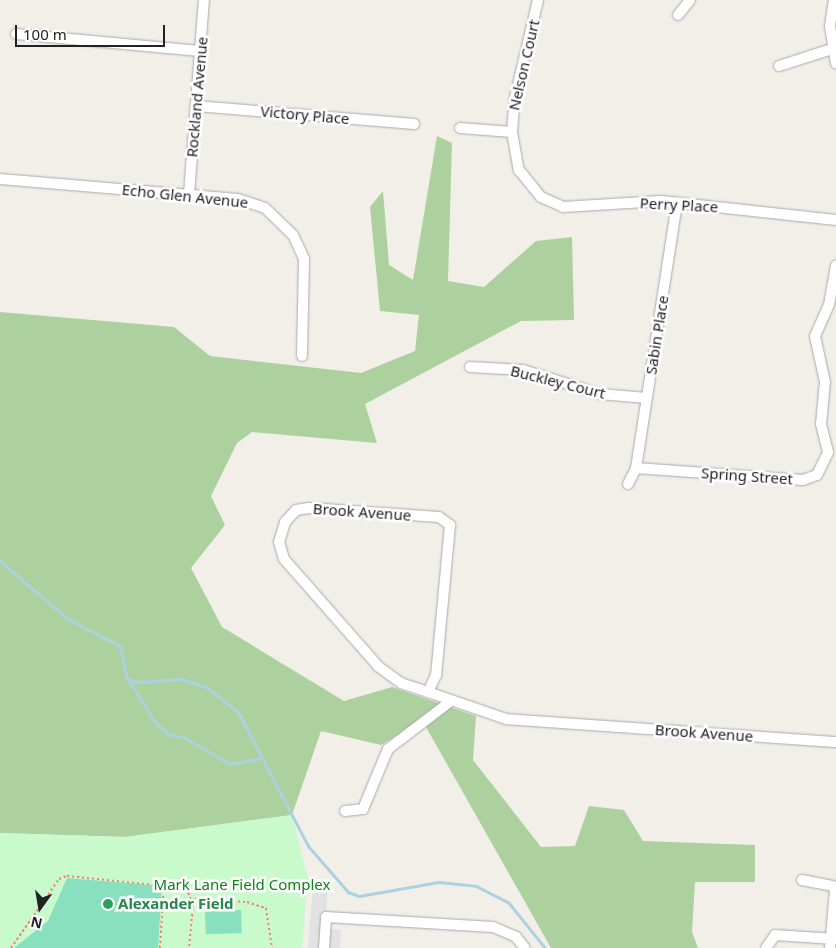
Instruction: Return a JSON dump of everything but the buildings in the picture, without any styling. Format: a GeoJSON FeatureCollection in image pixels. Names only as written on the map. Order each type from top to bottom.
{"type":"FeatureCollection","features":[{"type":"Feature","properties":{"kind":"street","name":"Rockland Avenue"},"geometry":{"type":"LineString","coordinates":[[189,194],[204,0]]}},
{"type":"Feature","properties":{"kind":"street","name":"Nelson Court"},"geometry":{"type":"LineString","coordinates":[[515,159],[512,132],[515,97],[538,0]]}},
{"type":"Feature","properties":{"kind":"street"},"geometry":{"type":"LineString","coordinates":[[678,15],[690,0]]}},
{"type":"Feature","properties":{"kind":"street"},"geometry":{"type":"LineString","coordinates":[[834,0],[832,49],[836,64]]}},
{"type":"Feature","properties":{"kind":"street"},"geometry":{"type":"LineString","coordinates":[[16,34],[200,51]]}},
{"type":"Feature","properties":{"kind":"street"},"geometry":{"type":"LineString","coordinates":[[779,66],[832,49]]}},
{"type":"Feature","properties":{"kind":"street","name":"Victory Place"},"geometry":{"type":"LineString","coordinates":[[196,106],[414,124]]}},
{"type":"Feature","properties":{"kind":"street"},"geometry":{"type":"LineString","coordinates":[[460,128],[512,132]]}},
{"type":"Feature","properties":{"kind":"street","name":"Perry Place"},"geometry":{"type":"LineString","coordinates":[[515,159],[531,189],[562,207],[677,202],[836,220]]}},
{"type":"Feature","properties":{"kind":"street","name":"Echo Glen Avenue"},"geometry":{"type":"LineString","coordinates":[[0,179],[189,194],[252,202],[276,216],[293,234],[307,271],[302,356]]}},
{"type":"Feature","properties":{"kind":"street","name":"Sabin Place"},"geometry":{"type":"LineString","coordinates":[[636,468],[677,202]]}},
{"type":"Feature","properties":{"kind":"street","name":"Spring Street"},"geometry":{"type":"LineString","coordinates":[[636,468],[803,480],[817,475],[828,452],[821,424],[825,382],[815,336],[829,305],[836,266]]}},
{"type":"Feature","properties":{"kind":"street","name":"Buckley Court"},"geometry":{"type":"LineString","coordinates":[[470,367],[523,370],[600,394],[647,398]]}},
{"type":"Feature","properties":{"kind":"street"},"geometry":{"type":"LineString","coordinates":[[628,484],[636,468]]}},
{"type":"Feature","properties":{"kind":"street","name":"Brook Avenue"},"geometry":{"type":"LineString","coordinates":[[428,692],[436,675],[450,525],[440,517],[296,510],[285,522],[279,539],[284,559],[378,666],[401,683],[506,719],[836,742]]}},
{"type":"Feature","properties":{"kind":"street"},"geometry":{"type":"LineString","coordinates":[[344,811],[363,809],[388,749],[451,701]]}},
{"type":"Feature","properties":{"kind":"street"},"geometry":{"type":"LineString","coordinates":[[766,948],[774,935],[832,942],[835,890],[832,886],[802,880]]}},
{"type":"Feature","properties":{"kind":"street"},"geometry":{"type":"LineString","coordinates":[[324,948],[326,917],[493,927],[516,937],[526,948]]}},
{"type":"Feature","properties":{"kind":"path"},"geometry":{"type":"LineString","coordinates":[[11,948],[59,879],[67,876],[164,883],[186,888],[193,899],[189,948]]}},
{"type":"Feature","properties":{"kind":"path"},"geometry":{"type":"LineString","coordinates":[[160,948],[164,883]]}},
{"type":"Feature","properties":{"kind":"path"},"geometry":{"type":"LineString","coordinates":[[193,899],[247,902],[266,908],[272,948]]}},
{"type":"Feature","properties":{"kind":"green space"},"geometry":{"type":"Polygon","coordinates":[[[437,136],[452,143],[448,281],[484,287],[536,241],[572,237],[574,320],[521,321],[365,404],[377,443],[252,432],[237,443],[211,496],[225,525],[191,568],[222,627],[344,701],[392,687],[476,716],[473,760],[541,847],[575,846],[589,806],[624,810],[643,841],[755,845],[755,882],[695,882],[692,932],[698,948],[551,948],[422,720],[381,745],[321,731],[292,815],[125,837],[0,833],[0,312],[174,327],[210,356],[361,373],[415,351],[419,315],[380,311],[370,207],[383,191],[389,265],[413,280],[437,136]]]}},
{"type":"Feature","properties":{"kind":"green space","name":"Mark Lane Field Complex"},"geometry":{"type":"Polygon","coordinates":[[[292,815],[308,878],[302,948],[0,948],[0,833],[125,837],[292,815]]]}},
{"type":"Feature","properties":{"kind":"green space","name":"Alexander Field"},"geometry":{"type":"Polygon","coordinates":[[[67,878],[162,886],[158,948],[14,948],[48,921],[67,878]]]}},
{"type":"Feature","properties":{"kind":"green space"},"geometry":{"type":"Polygon","coordinates":[[[241,910],[242,933],[206,934],[205,911],[241,910]]]}},
{"type":"Feature","properties":{"kind":"shaded area"},"geometry":{"type":"Polygon","coordinates":[[[313,885],[328,886],[325,928],[341,930],[340,948],[308,948],[313,885]]]}},
{"type":"Feature","properties":{"kind":"waterway"},"geometry":{"type":"LineString","coordinates":[[0,561],[68,619],[120,646],[127,678],[137,682],[181,679],[208,688],[238,712],[308,846],[348,892],[359,896],[439,882],[476,886],[508,902],[545,948]]}},
{"type":"Feature","properties":{"kind":"waterway"},"geometry":{"type":"LineString","coordinates":[[128,679],[155,722],[168,734],[185,738],[230,764],[262,758]]}},
{"type":"Feature","properties":{"kind":"place","name":"Alexander Field"},"geometry":{"type":"Point","coordinates":[108,904]}}]}
